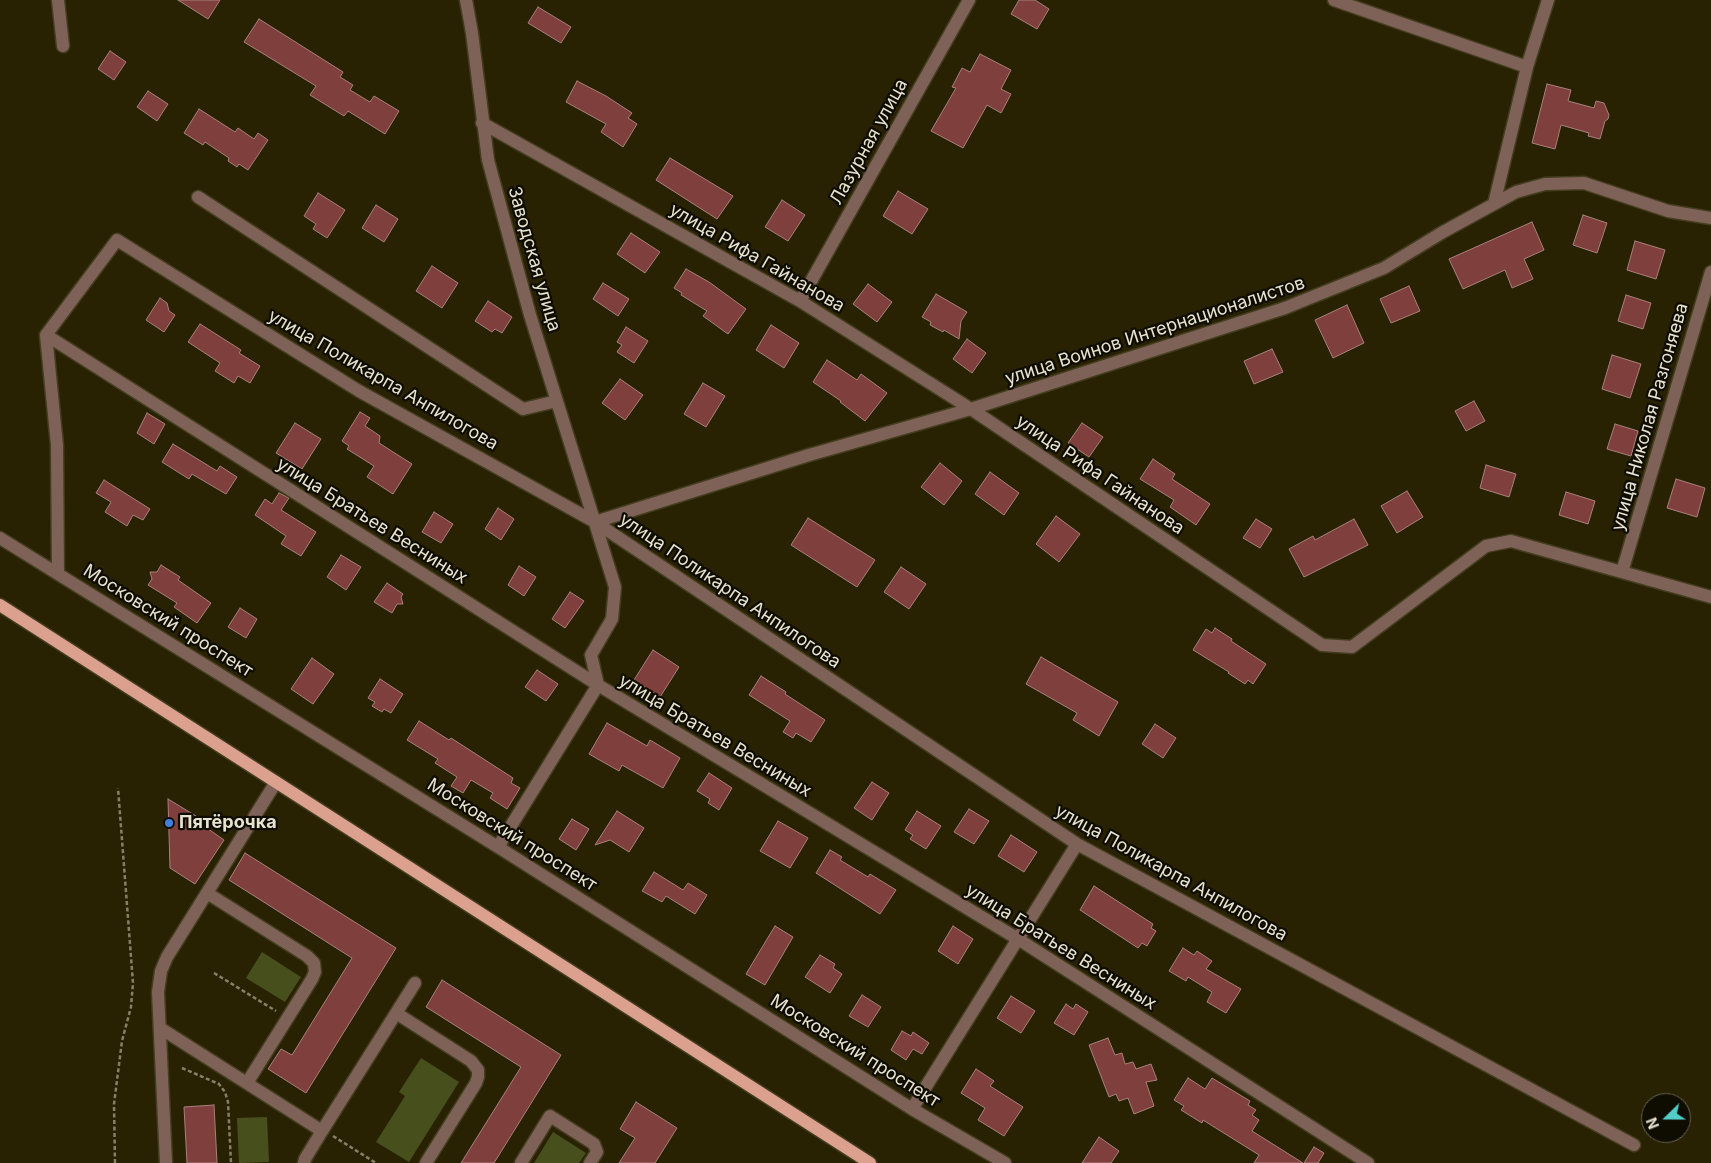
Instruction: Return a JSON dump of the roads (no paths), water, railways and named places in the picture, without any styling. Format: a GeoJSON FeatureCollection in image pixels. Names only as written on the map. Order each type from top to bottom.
{"type":"FeatureCollection","features":[{"type":"Feature","properties":{"kind":"main road"},"geometry":{"type":"LineString","coordinates":[[0,605],[870,1163]]}},
{"type":"Feature","properties":{"kind":"street"},"geometry":{"type":"LineString","coordinates":[[58,0],[63,46]]}},
{"type":"Feature","properties":{"kind":"street","name":"Заводская улица"},"geometry":{"type":"LineString","coordinates":[[466,0],[490,169],[530,315],[615,587],[612,619],[591,655],[598,685]]}},
{"type":"Feature","properties":{"kind":"street","name":"Лазурная улица"},"geometry":{"type":"LineString","coordinates":[[800,301],[969,0]]}},
{"type":"Feature","properties":{"kind":"street"},"geometry":{"type":"LineString","coordinates":[[1334,0],[1527,67]]}},
{"type":"Feature","properties":{"kind":"street"},"geometry":{"type":"LineString","coordinates":[[1494,204],[1527,67],[1548,0]]}},
{"type":"Feature","properties":{"kind":"street","name":"улица Рифа Гайнанова"},"geometry":{"type":"LineString","coordinates":[[482,123],[800,301],[971,409],[1322,646],[1352,647],[1486,546],[1511,541],[1711,598]]}},
{"type":"Feature","properties":{"kind":"street","name":"улица Воинов Интернационалистов"},"geometry":{"type":"LineString","coordinates":[[595,522],[809,455],[971,409],[1285,308],[1384,268],[1443,232],[1516,192],[1545,184],[1584,183],[1668,212],[1711,218]]}},
{"type":"Feature","properties":{"kind":"street"},"geometry":{"type":"LineString","coordinates":[[198,197],[523,409],[557,401]]}},
{"type":"Feature","properties":{"kind":"street","name":"улица Поликарпа Анпилогова"},"geometry":{"type":"LineString","coordinates":[[46,335],[117,240],[359,390],[595,522],[1077,844],[1634,1145]]}},
{"type":"Feature","properties":{"kind":"street","name":"улица Николая Разгоняева"},"geometry":{"type":"LineString","coordinates":[[1622,572],[1711,272]]}},
{"type":"Feature","properties":{"kind":"street"},"geometry":{"type":"LineString","coordinates":[[46,335],[57,445],[58,573]]}},
{"type":"Feature","properties":{"kind":"street","name":"улица Братьев Весниных"},"geometry":{"type":"LineString","coordinates":[[46,335],[598,685],[1018,940],[1368,1163]]}},
{"type":"Feature","properties":{"kind":"street","name":"Московский проспект"},"geometry":{"type":"LineString","coordinates":[[0,538],[498,846],[912,1109],[1005,1163]]}},
{"type":"Feature","properties":{"kind":"street"},"geometry":{"type":"LineString","coordinates":[[498,846],[598,685]]}},
{"type":"Feature","properties":{"kind":"street"},"geometry":{"type":"LineString","coordinates":[[166,1163],[158,992],[161,971],[167,957],[276,782]]}},
{"type":"Feature","properties":{"kind":"street"},"geometry":{"type":"LineString","coordinates":[[912,1109],[1077,844]]}},
{"type":"Feature","properties":{"kind":"street"},"geometry":{"type":"LineString","coordinates":[[207,893],[307,956],[314,963],[315,972],[312,979],[247,1083]]}},
{"type":"Feature","properties":{"kind":"street"},"geometry":{"type":"LineString","coordinates":[[304,1163],[415,983]]}},
{"type":"Feature","properties":{"kind":"street"},"geometry":{"type":"LineString","coordinates":[[396,1014],[471,1061],[478,1070],[476,1083],[426,1163]]}},
{"type":"Feature","properties":{"kind":"street"},"geometry":{"type":"LineString","coordinates":[[160,1028],[323,1130]]}},
{"type":"Feature","properties":{"kind":"street"},"geometry":{"type":"LineString","coordinates":[[521,1163],[550,1116],[594,1144],[597,1152],[590,1163]]}},
{"type":"Feature","properties":{"kind":"place","name":"Пятёрочка"},"geometry":{"type":"Point","coordinates":[169,823]}}]}
